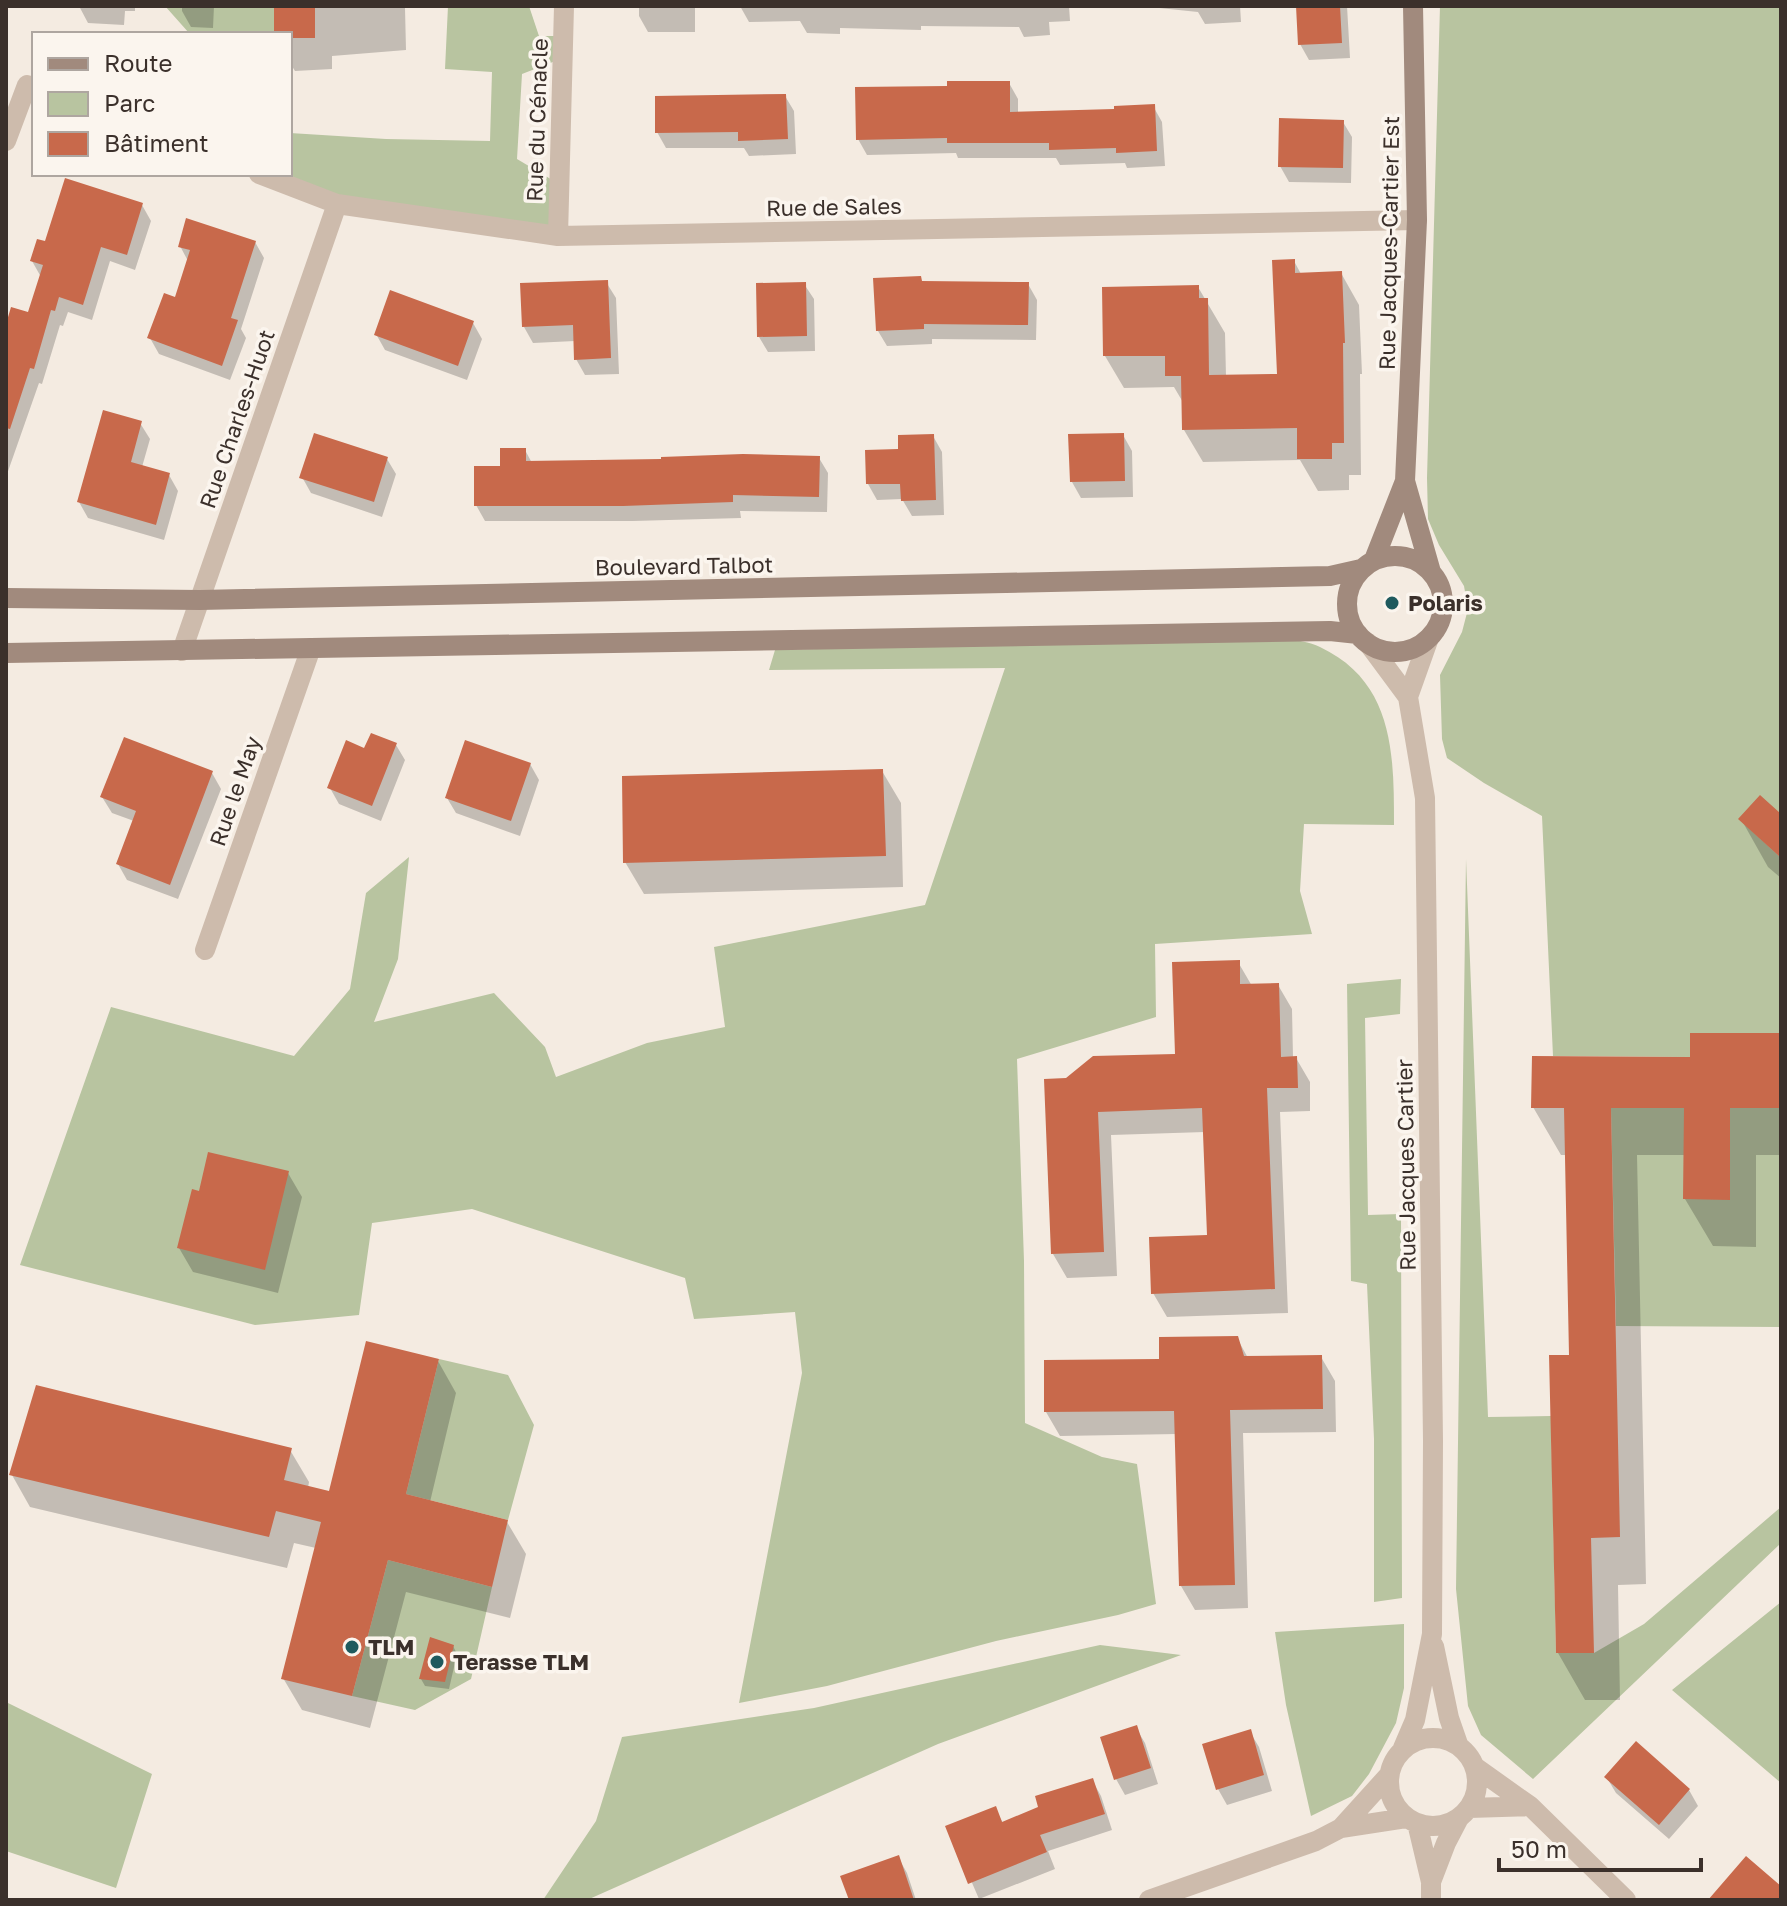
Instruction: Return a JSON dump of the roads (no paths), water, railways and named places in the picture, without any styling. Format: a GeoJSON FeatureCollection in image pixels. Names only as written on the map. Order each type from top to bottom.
{"type":"FeatureCollection","features":[{"type":"Feature","properties":{"kind":"main road","name":"Rue Jacques-Cartier Est"},"geometry":{"type":"LineString","coordinates":[[1413,6],[1417,220],[1405,481],[1431,572]]}},
{"type":"Feature","properties":{"kind":"main road","name":"Rue Jacques-Cartier Est"},"geometry":{"type":"LineString","coordinates":[[1368,565],[1405,481]]}},
{"type":"Feature","properties":{"kind":"main road"},"geometry":{"type":"LineString","coordinates":[[6,653],[1330,631],[1363,638],[1388,651],[1397,652],[1420,645],[1429,638],[1440,620],[1442,594],[1431,572],[1421,563],[1407,557],[1393,556],[1368,565],[1353,581],[1347,604],[1349,617],[1363,638]]}},
{"type":"Feature","properties":{"kind":"main road","name":"Boulevard Talbot"},"geometry":{"type":"LineString","coordinates":[[6,598],[200,600],[1330,576],[1368,565]]}},
{"type":"Feature","properties":{"kind":"street","name":"Rue du Cénacle"},"geometry":{"type":"LineString","coordinates":[[558,236],[564,6]]}},
{"type":"Feature","properties":{"kind":"street"},"geometry":{"type":"LineString","coordinates":[[6,141],[30,86]]}},
{"type":"Feature","properties":{"kind":"street","name":"Rue de Sales"},"geometry":{"type":"LineString","coordinates":[[264,176],[337,204],[558,236],[1417,220]]}},
{"type":"Feature","properties":{"kind":"street","name":"Rue Charles-Huot"},"geometry":{"type":"LineString","coordinates":[[182,651],[337,204]]}},
{"type":"Feature","properties":{"kind":"street","name":"Rue Jacques Cartier"},"geometry":{"type":"LineString","coordinates":[[1363,638],[1408,697],[1425,798],[1433,1441],[1432,1634],[1415,1720],[1403,1748]]}},
{"type":"Feature","properties":{"kind":"street","name":"Rue Jacques Cartier"},"geometry":{"type":"LineString","coordinates":[[1408,697],[1429,638]]}},
{"type":"Feature","properties":{"kind":"street","name":"Rue le May"},"geometry":{"type":"LineString","coordinates":[[205,950],[311,648]]}},
{"type":"Feature","properties":{"kind":"street","name":"Rue Jacques Cartier"},"geometry":{"type":"LineString","coordinates":[[1432,1634],[1449,1718],[1458,1744]]}},
{"type":"Feature","properties":{"kind":"street"},"geometry":{"type":"LineString","coordinates":[[1431,1737],[1458,1744],[1468,1754],[1478,1781],[1446,1843],[1431,1891],[1412,1820],[1395,1804],[1389,1790],[1389,1775],[1394,1760],[1403,1748],[1416,1740],[1431,1737]]}},
{"type":"Feature","properties":{"kind":"street"},"geometry":{"type":"LineString","coordinates":[[1475,1767],[1530,1806],[1626,1900]]}},
{"type":"Feature","properties":{"kind":"street"},"geometry":{"type":"LineString","coordinates":[[1149,1900],[1316,1841],[1341,1828],[1389,1775]]}},
{"type":"Feature","properties":{"kind":"street"},"geometry":{"type":"LineString","coordinates":[[1341,1828],[1412,1820],[1432,1826],[1447,1824],[1464,1813],[1530,1806]]}},
{"type":"Feature","properties":{"kind":"place","name":"Polaris"},"geometry":{"type":"Point","coordinates":[1392,603]}},
{"type":"Feature","properties":{"kind":"place","name":"TLM"},"geometry":{"type":"Point","coordinates":[352,1647]}},
{"type":"Feature","properties":{"kind":"place","name":"Terasse TLM"},"geometry":{"type":"Point","coordinates":[437,1662]}}]}
